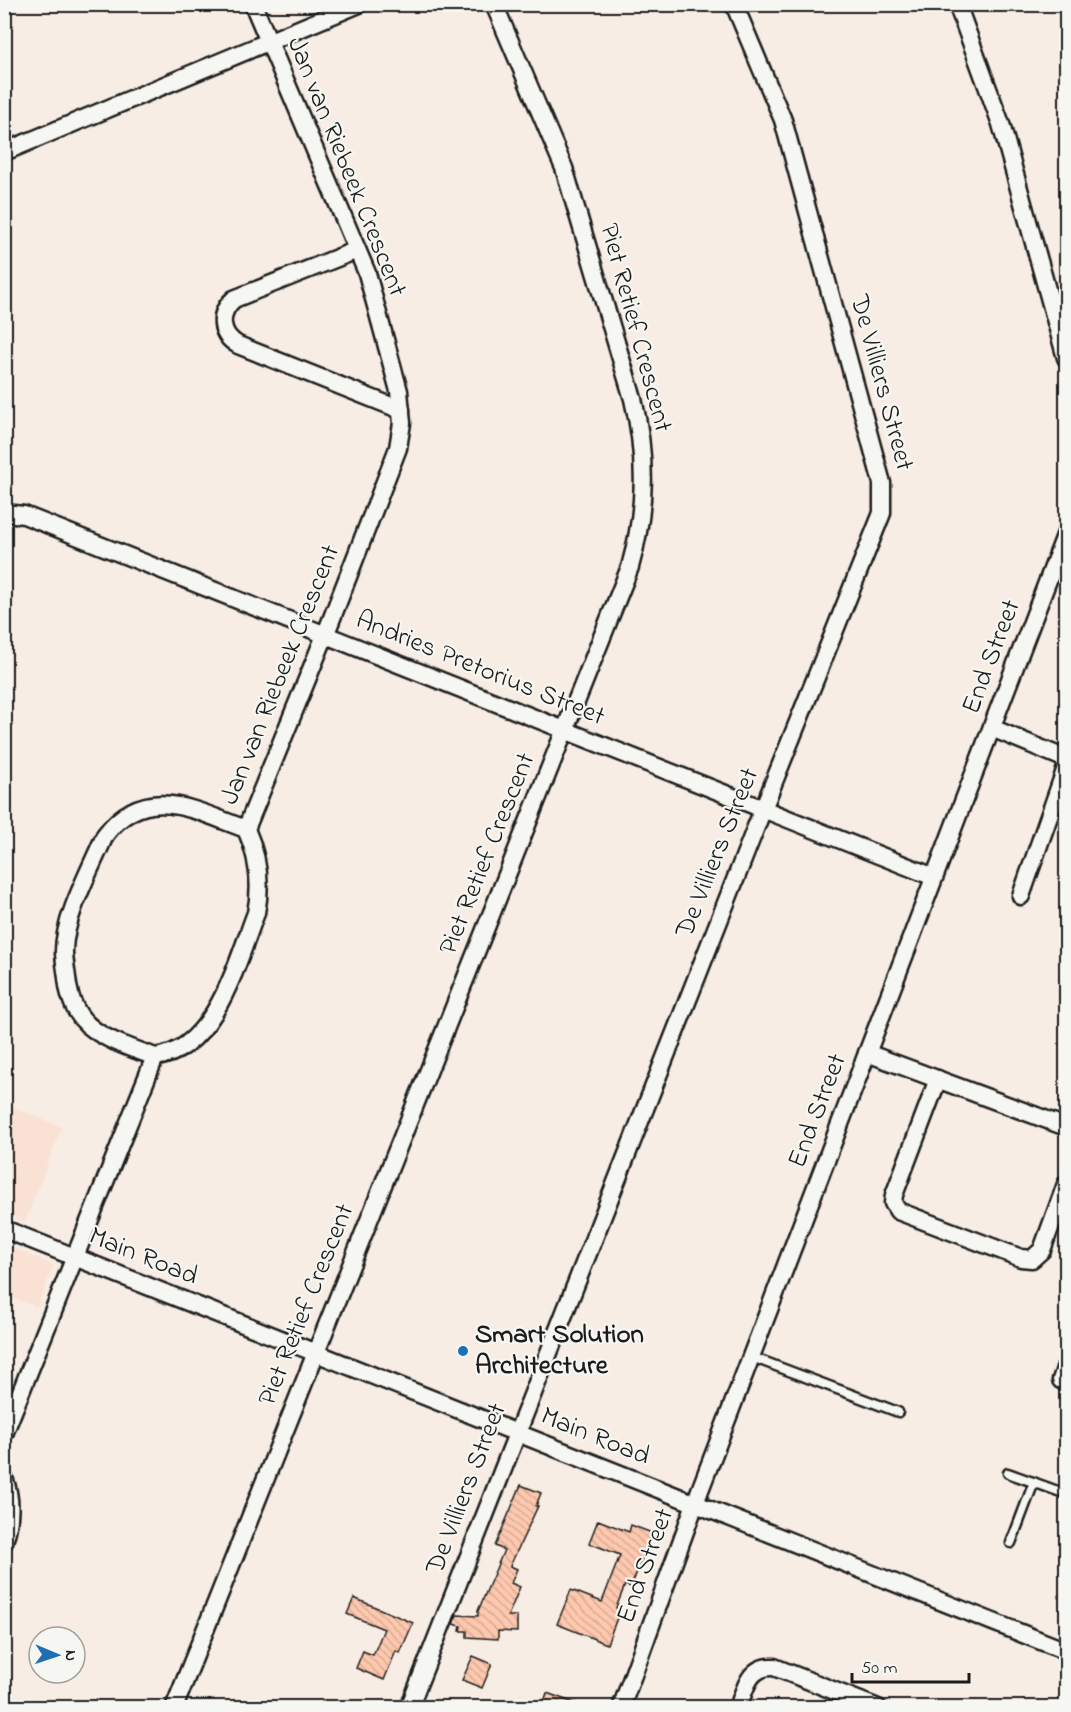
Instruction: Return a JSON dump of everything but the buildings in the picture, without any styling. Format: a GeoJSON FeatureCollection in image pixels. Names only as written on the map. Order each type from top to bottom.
{"type":"FeatureCollection","features":[{"type":"Feature","properties":{"kind":"street","name":"Jan van Riebeek Crescent"},"geometry":{"type":"LineString","coordinates":[[155,1057],[179,1050],[203,1028],[222,1001],[256,913],[258,899],[259,870],[246,829],[325,635],[398,448],[401,435],[399,391],[367,273],[253,4]]}},
{"type":"Feature","properties":{"kind":"street"},"geometry":{"type":"LineString","coordinates":[[4,152],[359,4]]}},
{"type":"Feature","properties":{"kind":"street","name":"Piet Retief Crescent"},"geometry":{"type":"LineString","coordinates":[[174,1707],[630,567],[641,519],[644,495],[642,447],[633,399],[564,168],[494,4]]}},
{"type":"Feature","properties":{"kind":"street","name":"De Villiers Street"},"geometry":{"type":"LineString","coordinates":[[409,1707],[763,809],[880,522],[883,493],[815,233],[783,120],[734,4]]}},
{"type":"Feature","properties":{"kind":"street"},"geometry":{"type":"LineString","coordinates":[[957,4],[1001,124],[1066,358]]}},
{"type":"Feature","properties":{"kind":"street"},"geometry":{"type":"LineString","coordinates":[[357,250],[234,299],[222,316],[224,330],[227,336],[238,345],[401,410]]}},
{"type":"Feature","properties":{"kind":"street","name":"Andries Pretorius Street"},"geometry":{"type":"LineString","coordinates":[[4,513],[24,515],[934,877]]}},
{"type":"Feature","properties":{"kind":"street","name":"End Street"},"geometry":{"type":"LineString","coordinates":[[621,1707],[1066,533]]}},
{"type":"Feature","properties":{"kind":"street"},"geometry":{"type":"LineString","coordinates":[[992,728],[1066,759]]}},
{"type":"Feature","properties":{"kind":"street"},"geometry":{"type":"LineString","coordinates":[[1021,896],[1066,768]]}},
{"type":"Feature","properties":{"kind":"street"},"geometry":{"type":"LineString","coordinates":[[4,1434],[155,1057],[100,1035],[77,1012],[67,983],[64,950],[70,917],[105,835],[112,825],[131,811],[150,804],[170,803],[246,829]]}},
{"type":"Feature","properties":{"kind":"street"},"geometry":{"type":"LineString","coordinates":[[867,1053],[1066,1127]]}},
{"type":"Feature","properties":{"kind":"street"},"geometry":{"type":"LineString","coordinates":[[938,1079],[894,1195],[893,1203],[898,1211],[1021,1258],[1032,1258],[1041,1250],[1066,1184]]}},
{"type":"Feature","properties":{"kind":"street","name":"Main Road"},"geometry":{"type":"LineString","coordinates":[[4,1229],[1066,1651]]}},
{"type":"Feature","properties":{"kind":"street"},"geometry":{"type":"LineString","coordinates":[[4,1478],[10,1504],[8,1531],[4,1542]]}},
{"type":"Feature","properties":{"kind":"street"},"geometry":{"type":"LineString","coordinates":[[738,1707],[748,1679],[756,1671],[767,1666],[774,1666],[878,1707]]}},
{"type":"Feature","properties":{"kind":"lane"},"geometry":{"type":"LineString","coordinates":[[752,1357],[898,1412]]}},
{"type":"Feature","properties":{"kind":"lane"},"geometry":{"type":"LineString","coordinates":[[1008,1473],[1066,1494]]}},
{"type":"Feature","properties":{"kind":"lane"},"geometry":{"type":"LineString","coordinates":[[1011,1543],[1034,1482]]}},
{"type":"Feature","properties":{"kind":"shaded area"},"geometry":{"type":"Polygon","coordinates":[[[4,1104],[62,1127],[25,1222],[5,1214],[4,1104]]]}},
{"type":"Feature","properties":{"kind":"shaded area"},"geometry":{"type":"Polygon","coordinates":[[[5,1245],[54,1265],[37,1307],[5,1295],[5,1245]]]}},
{"type":"Feature","properties":{"kind":"place","name":"Smart Solution Architecture"},"geometry":{"type":"Point","coordinates":[463,1351]}}]}
